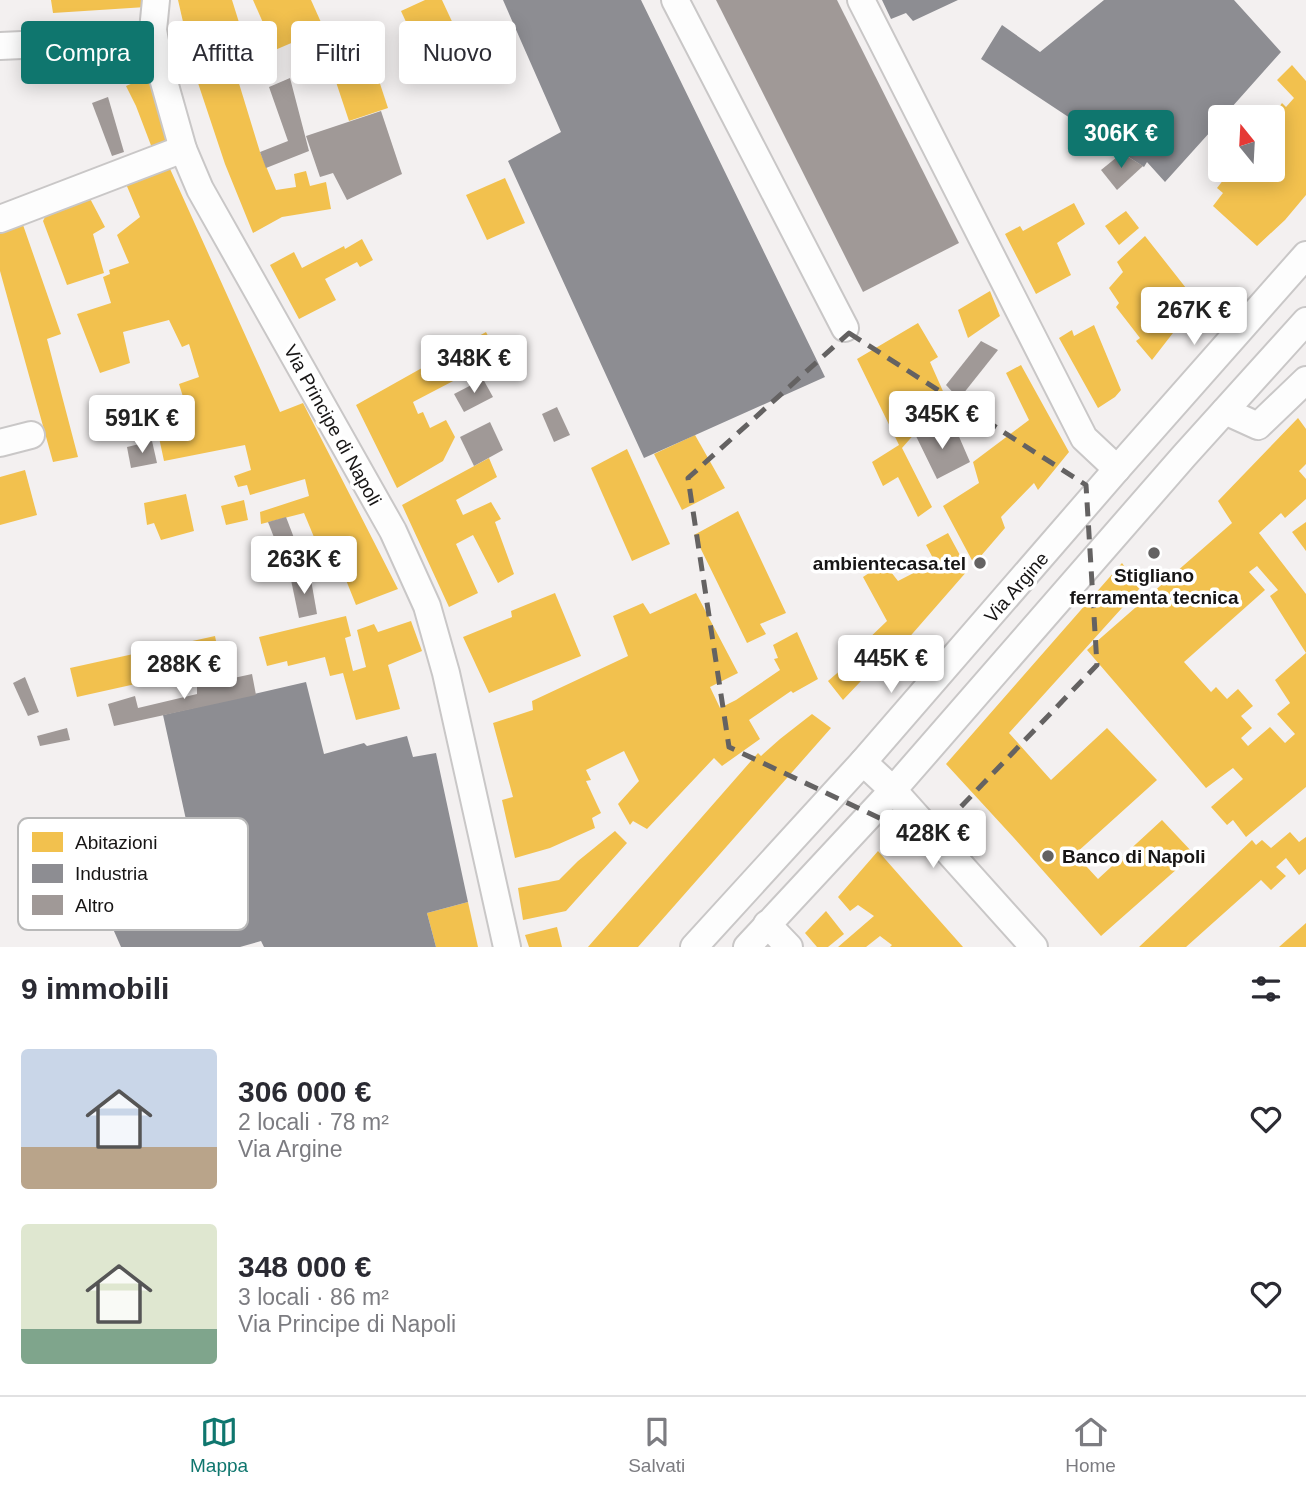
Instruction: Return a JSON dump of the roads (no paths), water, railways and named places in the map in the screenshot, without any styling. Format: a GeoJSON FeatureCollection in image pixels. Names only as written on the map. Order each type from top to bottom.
{"type":"FeatureCollection","features":[{"type":"Feature","properties":{"kind":"street","name":"Via Principe di Napoli"},"geometry":{"type":"LineString","coordinates":[[154,21],[156,0]]}},
{"type":"Feature","properties":{"kind":"street"},"geometry":{"type":"LineString","coordinates":[[675,0],[845,328]]}},
{"type":"Feature","properties":{"kind":"street"},"geometry":{"type":"LineString","coordinates":[[861,0],[1084,438],[1117,469]]}},
{"type":"Feature","properties":{"kind":"street","name":"Via Principe di Napoli"},"geometry":{"type":"LineString","coordinates":[[154,39],[183,149],[200,189],[393,531],[427,606],[446,673],[507,947]]}},
{"type":"Feature","properties":{"kind":"street"},"geometry":{"type":"LineString","coordinates":[[0,46],[21,45]]}},
{"type":"Feature","properties":{"kind":"street"},"geometry":{"type":"LineString","coordinates":[[0,219],[183,149]]}},
{"type":"Feature","properties":{"kind":"street","name":"Via Argine"},"geometry":{"type":"LineString","coordinates":[[694,947],[863,762],[1306,255]]}},
{"type":"Feature","properties":{"kind":"street"},"geometry":{"type":"LineString","coordinates":[[750,946],[767,924],[893,790],[1306,321]]}},
{"type":"Feature","properties":{"kind":"street"},"geometry":{"type":"LineString","coordinates":[[1225,411],[1258,426],[1306,380]]}},
{"type":"Feature","properties":{"kind":"street"},"geometry":{"type":"LineString","coordinates":[[0,443],[31,435]]}},
{"type":"Feature","properties":{"kind":"street"},"geometry":{"type":"LineString","coordinates":[[863,762],[893,790],[1034,947]]}},
{"type":"Feature","properties":{"kind":"street"},"geometry":{"type":"LineString","coordinates":[[767,924],[789,947]]}},
{"type":"Feature","properties":{"kind":"place","name":"Stigliano ferramenta tecnica"},"geometry":{"type":"Point","coordinates":[1154,553]}},
{"type":"Feature","properties":{"kind":"place","name":"ambientecasa.tel"},"geometry":{"type":"Point","coordinates":[980,563]}},
{"type":"Feature","properties":{"kind":"place","name":"Banco di Napoli"},"geometry":{"type":"Point","coordinates":[1048,856]}}]}
